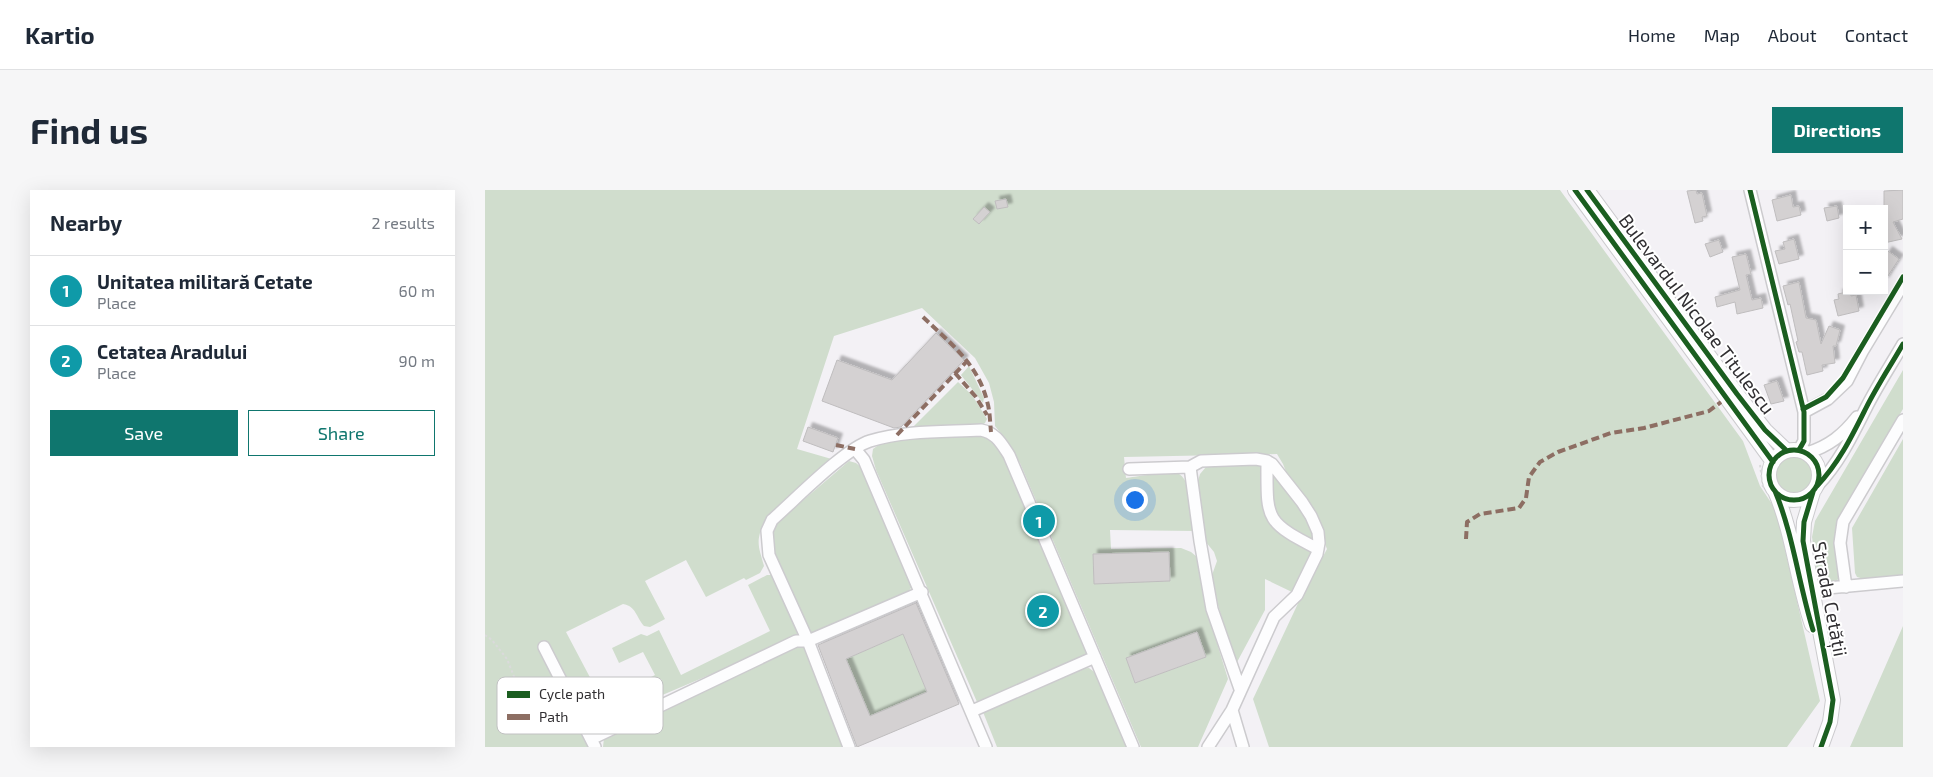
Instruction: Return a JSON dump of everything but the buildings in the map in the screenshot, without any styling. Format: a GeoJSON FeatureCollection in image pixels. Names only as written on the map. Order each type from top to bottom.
{"type":"FeatureCollection","features":[{"type":"Feature","properties":{"kind":"main road","name":"Bulevardul Nicolae Titulescu"},"geometry":{"type":"LineString","coordinates":[[1575,190],[1773,462]]}},
{"type":"Feature","properties":{"kind":"main road","name":"Bulevardul Nicolae Titulescu"},"geometry":{"type":"LineString","coordinates":[[1587,190],[1765,430],[1797,452]]}},
{"type":"Feature","properties":{"kind":"main road","name":"Strada Cetății"},"geometry":{"type":"LineString","coordinates":[[1821,747],[1826,738],[1833,700],[1830,682],[1813,589],[1803,542],[1804,522],[1819,480],[1818,468],[1816,462],[1797,452],[1779,455],[1773,462],[1770,470],[1770,479],[1785,517],[1803,599],[1830,682]]}},
{"type":"Feature","properties":{"kind":"main road"},"geometry":{"type":"LineString","coordinates":[[1775,490],[1791,500],[1803,498],[1815,489]]}},
{"type":"Feature","properties":{"kind":"street"},"geometry":{"type":"LineString","coordinates":[[1750,190],[1804,412],[1804,441],[1797,452]]}},
{"type":"Feature","properties":{"kind":"street"},"geometry":{"type":"LineString","coordinates":[[1804,412],[1828,399],[1847,381],[1862,352],[1903,284]]}},
{"type":"Feature","properties":{"kind":"street","name":"Strada Cetății"},"geometry":{"type":"LineString","coordinates":[[1815,489],[1827,476],[1845,450],[1867,406],[1903,344]]}},
{"type":"Feature","properties":{"kind":"street","name":"Strada Cetății"},"geometry":{"type":"LineString","coordinates":[[1797,452],[1830,444],[1839,437],[1867,406]]}},
{"type":"Feature","properties":{"kind":"street"},"geometry":{"type":"LineString","coordinates":[[1846,587],[1840,543],[1843,522],[1903,420]]}},
{"type":"Feature","properties":{"kind":"street"},"geometry":{"type":"LineString","coordinates":[[849,747],[808,641],[769,555],[767,531],[772,520],[833,466],[869,441],[897,435],[981,430],[991,432],[1000,440],[1009,455],[1133,747]]}},
{"type":"Feature","properties":{"kind":"street"},"geometry":{"type":"LineString","coordinates":[[855,449],[864,460],[986,747]]}},
{"type":"Feature","properties":{"kind":"street"},"geometry":{"type":"LineString","coordinates":[[1129,469],[1190,467],[1201,461],[1256,459],[1267,461],[1272,464],[1303,502],[1318,532],[1317,554],[1297,595],[1274,617],[1232,710],[1208,747]]}},
{"type":"Feature","properties":{"kind":"street"},"geometry":{"type":"LineString","coordinates":[[1267,461],[1267,501],[1273,521],[1289,534],[1318,549]]}},
{"type":"Feature","properties":{"kind":"street"},"geometry":{"type":"LineString","coordinates":[[1190,467],[1212,609],[1240,689]]}},
{"type":"Feature","properties":{"kind":"street"},"geometry":{"type":"LineString","coordinates":[[1787,532],[1795,544],[1804,584],[1813,589],[1903,581]]}},
{"type":"Feature","properties":{"kind":"street"},"geometry":{"type":"LineString","coordinates":[[663,708],[796,641],[808,641],[921,592]]}},
{"type":"Feature","properties":{"kind":"street"},"geometry":{"type":"LineString","coordinates":[[544,647],[559,677]]}},
{"type":"Feature","properties":{"kind":"street"},"geometry":{"type":"LineString","coordinates":[[971,711],[1095,657]]}},
{"type":"Feature","properties":{"kind":"street"},"geometry":{"type":"LineString","coordinates":[[1232,710],[1243,747]]}},
{"type":"Feature","properties":{"kind":"street"},"geometry":{"type":"LineString","coordinates":[[593,743],[611,734]]}},
{"type":"Feature","properties":{"kind":"path"},"geometry":{"type":"LineString","coordinates":[[485,635],[492,640],[507,659],[514,677]]}},
{"type":"Feature","properties":{"kind":"green space"},"geometry":{"type":"Polygon","coordinates":[[[485,190],[1560,190],[1743,441],[1760,486],[1776,510],[1820,701],[1787,747],[1269,747],[1253,699],[1301,597],[1327,549],[1308,502],[1290,482],[1277,454],[1124,457],[1126,478],[1160,473],[1177,473],[1182,476],[1189,490],[1195,531],[1110,530],[1111,549],[1181,548],[1197,557],[1209,617],[1228,679],[1198,747],[1141,747],[1020,463],[995,426],[994,402],[989,383],[975,358],[922,308],[834,336],[797,449],[835,460],[764,522],[759,540],[759,549],[764,566],[760,573],[746,580],[744,578],[706,597],[686,560],[645,581],[665,619],[650,627],[644,626],[633,609],[623,604],[566,632],[590,677],[497,677],[497,734],[590,734],[589,741],[592,747],[485,747],[485,190]],[[1169,552],[1093,554],[1170,581],[1169,552]],[[1197,632],[1126,658],[1135,683],[1206,657],[1197,632]]]}},
{"type":"Feature","properties":{"kind":"green space"},"geometry":{"type":"Polygon","coordinates":[[[969,366],[984,398],[983,403],[961,375],[969,366]]]}},
{"type":"Feature","properties":{"kind":"green space"},"geometry":{"type":"Polygon","coordinates":[[[1903,370],[1903,409],[1847,503],[1839,522],[1839,578],[1829,586],[1819,588],[1812,537],[1815,521],[1903,370]]]}},
{"type":"Feature","properties":{"kind":"green space"},"geometry":{"type":"Polygon","coordinates":[[[958,382],[972,395],[987,419],[985,423],[980,426],[910,430],[958,382]]]}},
{"type":"Feature","properties":{"kind":"green space"},"geometry":{"type":"Polygon","coordinates":[[[980,434],[992,439],[1000,447],[1088,656],[977,702],[876,470],[872,456],[873,449],[884,441],[980,434]]]}},
{"type":"Feature","properties":{"kind":"green space"},"geometry":{"type":"Polygon","coordinates":[[[1903,439],[1903,576],[1867,580],[1857,577],[1855,573],[1852,528],[1903,439]]]}},
{"type":"Feature","properties":{"kind":"green space"},"geometry":{"type":"Polygon","coordinates":[[[1794,457],[1801,458],[1807,462],[1811,468],[1811,482],[1807,488],[1801,492],[1794,493],[1787,492],[1781,488],[1777,482],[1776,475],[1777,468],[1781,462],[1787,458],[1794,457]]]}},
{"type":"Feature","properties":{"kind":"green space"},"geometry":{"type":"Polygon","coordinates":[[[849,461],[856,463],[862,468],[912,583],[911,588],[908,592],[812,635],[808,634],[780,572],[772,547],[771,535],[779,521],[849,461]]]}},
{"type":"Feature","properties":{"kind":"green space"},"geometry":{"type":"Polygon","coordinates":[[[1212,464],[1263,464],[1265,513],[1276,529],[1313,554],[1292,592],[1265,579],[1265,610],[1236,664],[1218,605],[1212,575],[1217,561],[1214,552],[1205,541],[1197,484],[1200,474],[1206,467],[1212,464]]]}},
{"type":"Feature","properties":{"kind":"green space"},"geometry":{"type":"Polygon","coordinates":[[[1270,466],[1303,512],[1316,544],[1288,530],[1274,515],[1270,466]]]}},
{"type":"Feature","properties":{"kind":"green space"},"geometry":{"type":"Polygon","coordinates":[[[767,575],[772,575],[801,636],[663,695],[663,677],[651,677],[655,675],[643,652],[619,663],[612,648],[641,634],[647,636],[659,630],[681,675],[770,631],[748,585],[767,575]]]}},
{"type":"Feature","properties":{"kind":"green space"},"geometry":{"type":"Polygon","coordinates":[[[1903,626],[1903,747],[1850,747],[1903,626]]]}},
{"type":"Feature","properties":{"kind":"green space"},"geometry":{"type":"Polygon","coordinates":[[[903,634],[927,692],[870,716],[846,659],[903,634]]]}},
{"type":"Feature","properties":{"kind":"green space"},"geometry":{"type":"Polygon","coordinates":[[[794,645],[804,647],[844,747],[603,747],[604,738],[612,734],[663,734],[663,709],[794,645]]]}},
{"type":"Feature","properties":{"kind":"green space"},"geometry":{"type":"Polygon","coordinates":[[[1089,668],[1097,674],[1127,747],[997,747],[983,712],[1076,669],[1089,668]]]}},
{"type":"Feature","properties":{"kind":"marked path"},"geometry":{"type":"LineString","coordinates":[[923,317],[961,354],[977,376],[988,405],[991,432]]}},
{"type":"Feature","properties":{"kind":"marked path"},"geometry":{"type":"LineString","coordinates":[[897,435],[968,360]]}},
{"type":"Feature","properties":{"kind":"marked path"},"geometry":{"type":"LineString","coordinates":[[955,373],[976,397],[987,415]]}},
{"type":"Feature","properties":{"kind":"marked path"},"geometry":{"type":"LineString","coordinates":[[1466,539],[1467,522],[1480,514],[1519,508],[1526,498],[1529,477],[1540,462],[1558,452],[1611,433],[1644,428],[1709,411],[1721,402]]}},
{"type":"Feature","properties":{"kind":"marked path"},"geometry":{"type":"LineString","coordinates":[[836,445],[855,449]]}},
{"type":"Feature","properties":{"kind":"cycle path"},"geometry":{"type":"LineString","coordinates":[[1575,190],[1773,462]]}},
{"type":"Feature","properties":{"kind":"cycle path"},"geometry":{"type":"LineString","coordinates":[[1587,190],[1737,394],[1765,430],[1787,451]]}},
{"type":"Feature","properties":{"kind":"cycle path"},"geometry":{"type":"LineString","coordinates":[[1750,190],[1804,412],[1804,441],[1799,450]]}},
{"type":"Feature","properties":{"kind":"cycle path"},"geometry":{"type":"LineString","coordinates":[[1803,409],[1826,397],[1843,378],[1903,277]]}},
{"type":"Feature","properties":{"kind":"cycle path"},"geometry":{"type":"LineString","coordinates":[[1817,486],[1845,449],[1903,344]]}},
{"type":"Feature","properties":{"kind":"cycle path"},"geometry":{"type":"LineString","coordinates":[[1794,450],[1804,452],[1812,457],[1817,465],[1819,475],[1817,485],[1812,493],[1804,498],[1794,500],[1784,498],[1776,493],[1771,485],[1769,475],[1771,465],[1776,457],[1784,452],[1794,450]]}},
{"type":"Feature","properties":{"kind":"cycle path"},"geometry":{"type":"LineString","coordinates":[[1775,491],[1787,525],[1813,630]]}},
{"type":"Feature","properties":{"kind":"cycle path"},"geometry":{"type":"LineString","coordinates":[[1813,492],[1804,522],[1803,541],[1833,700],[1830,722],[1821,747]]}},
{"type":"Feature","properties":{"kind":"place","name":"Unitatea militară Cetate"},"geometry":{"type":"Point","coordinates":[1039,521]}},
{"type":"Feature","properties":{"kind":"place","name":"Cetatea Aradului"},"geometry":{"type":"Point","coordinates":[1043,611]}}]}
